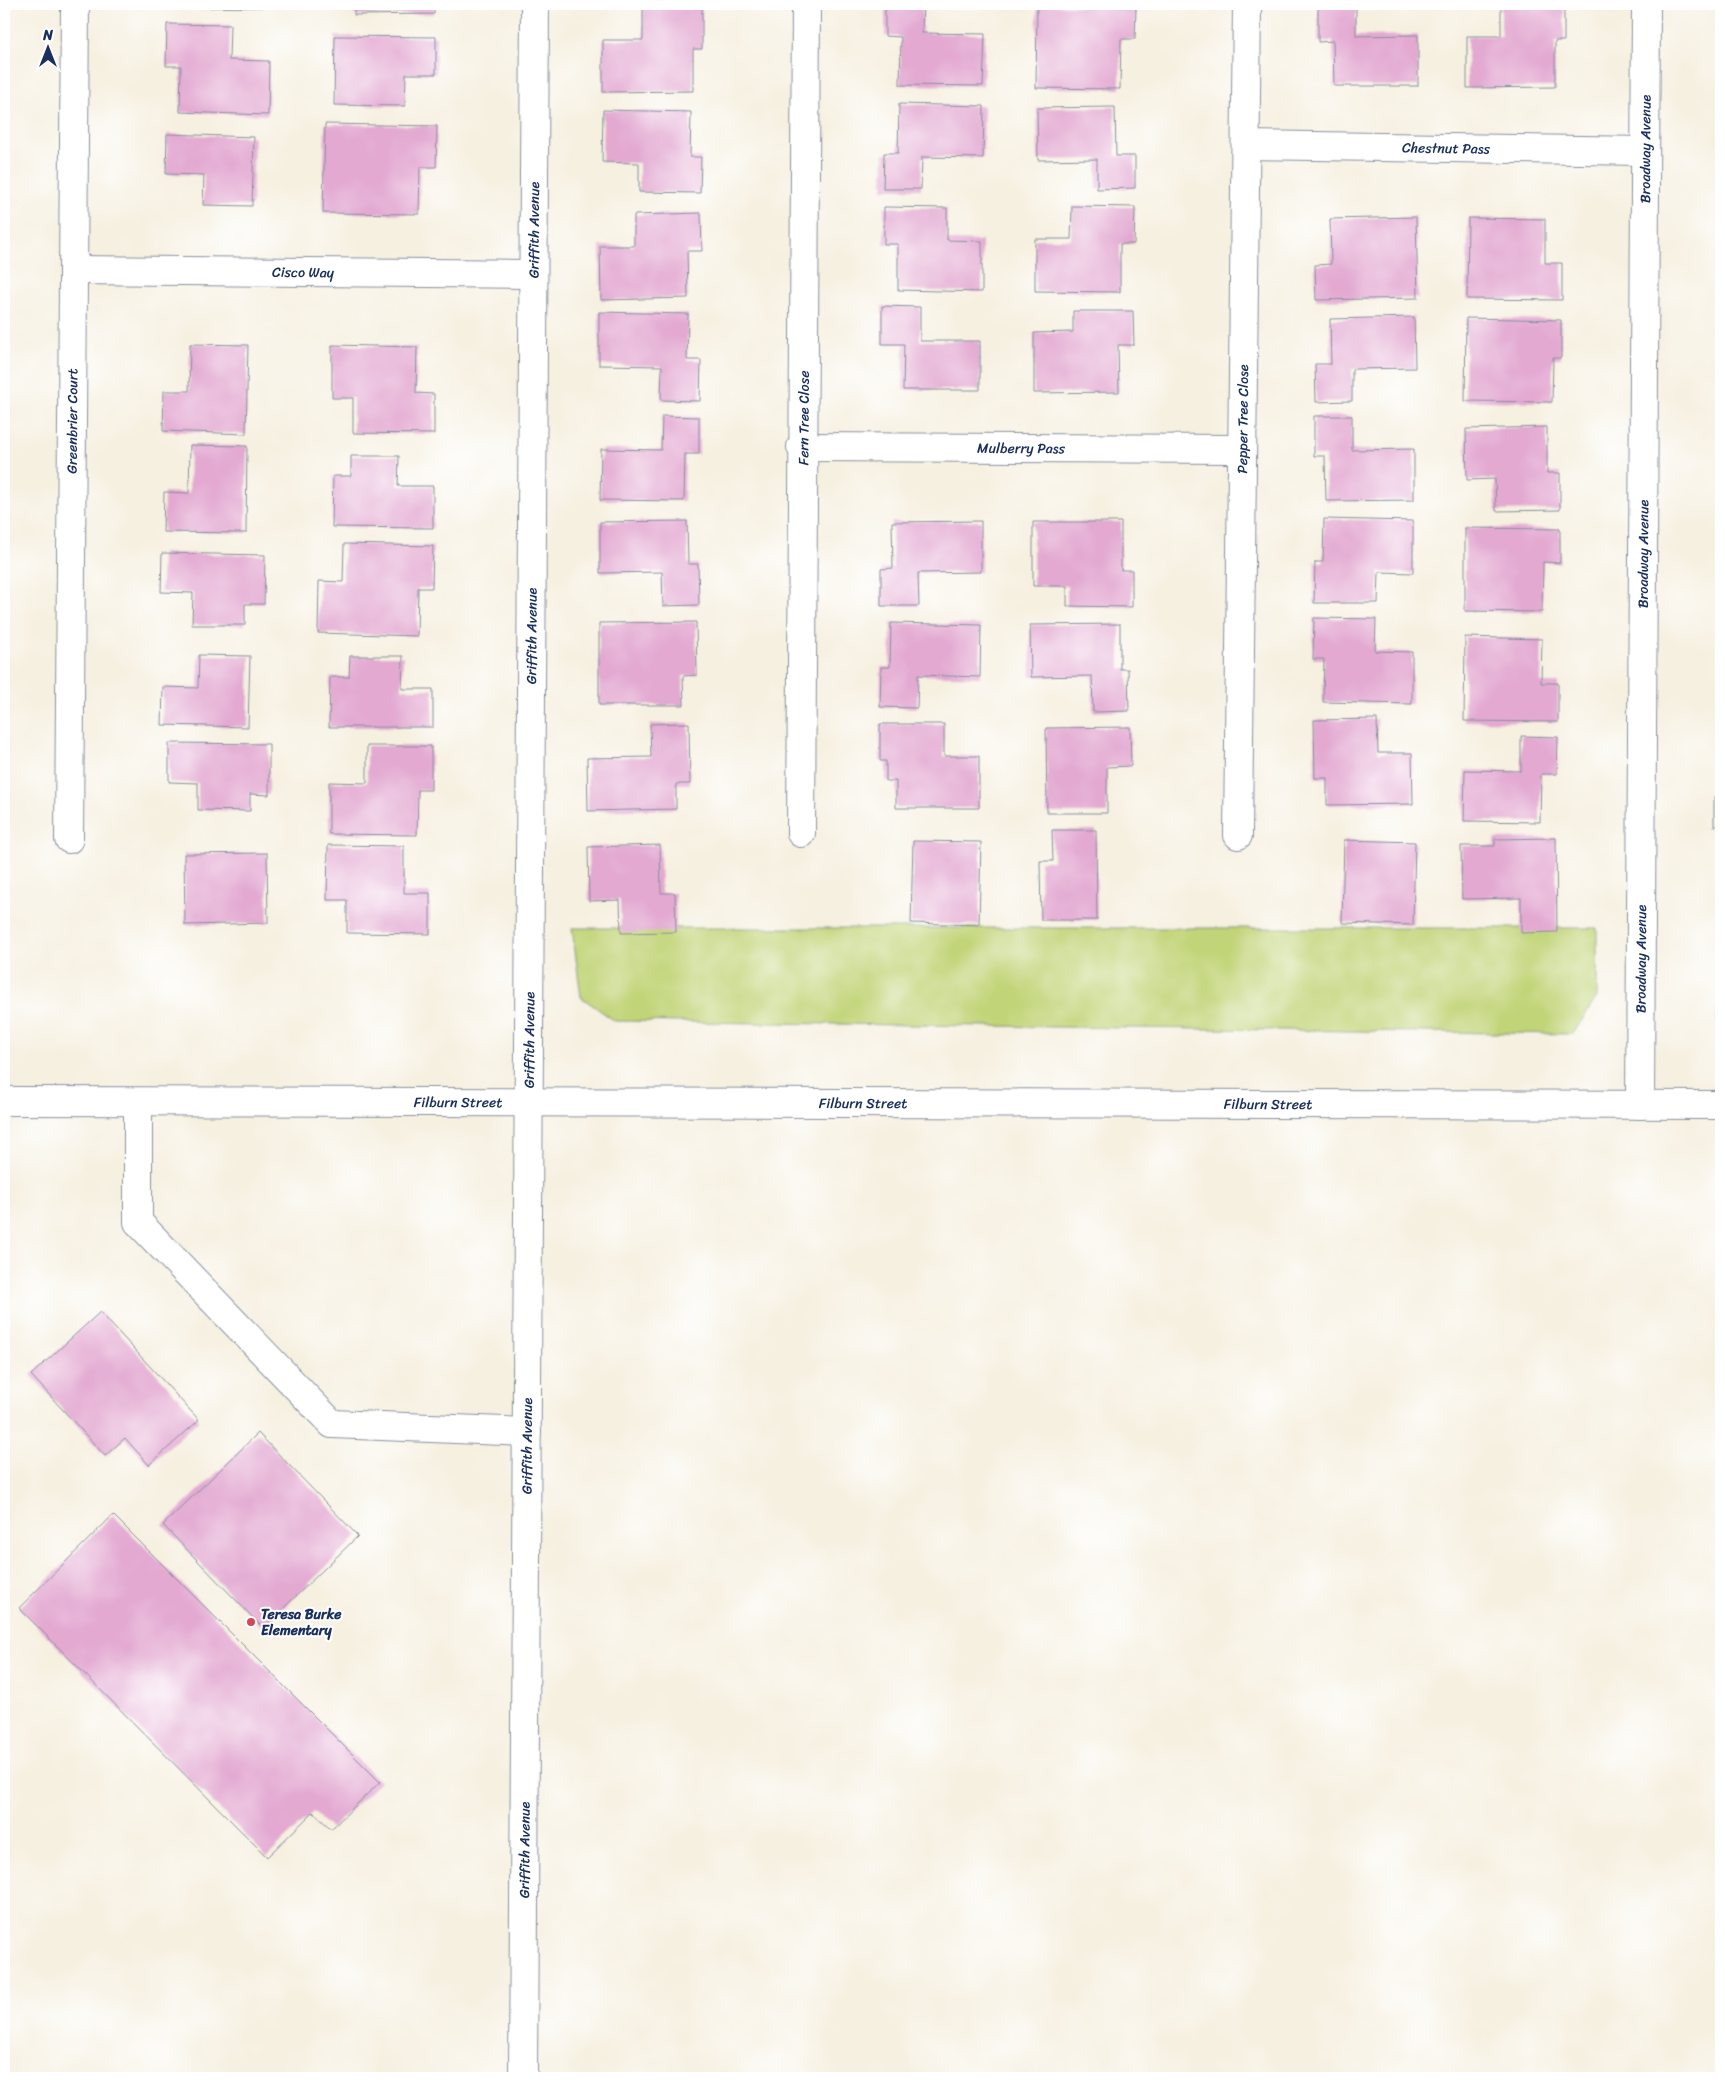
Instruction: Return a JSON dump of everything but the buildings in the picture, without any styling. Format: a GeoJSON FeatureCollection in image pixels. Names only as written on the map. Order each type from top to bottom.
{"type":"FeatureCollection","features":[{"type":"Feature","properties":{"kind":"street","name":"Greenbrier Court"},"geometry":{"type":"LineString","coordinates":[[69,840],[75,4]]}},
{"type":"Feature","properties":{"kind":"street","name":"Griffith Avenue"},"geometry":{"type":"LineString","coordinates":[[523,2078],[535,4]]}},
{"type":"Feature","properties":{"kind":"street","name":"Fern Tree Close"},"geometry":{"type":"LineString","coordinates":[[801,833],[806,4]]}},
{"type":"Feature","properties":{"kind":"street","name":"Pepper Tree Close"},"geometry":{"type":"LineString","coordinates":[[1238,835],[1247,145],[1247,4]]}},
{"type":"Feature","properties":{"kind":"street","name":"Broadway Avenue"},"geometry":{"type":"LineString","coordinates":[[1640,1105],[1646,4]]}},
{"type":"Feature","properties":{"kind":"street","name":"Chestnut Pass"},"geometry":{"type":"LineString","coordinates":[[1247,145],[1644,151]]}},
{"type":"Feature","properties":{"kind":"street","name":"Cisco Way"},"geometry":{"type":"LineString","coordinates":[[73,270],[532,274]]}},
{"type":"Feature","properties":{"kind":"street","name":"Mulberry Pass"},"geometry":{"type":"LineString","coordinates":[[802,447],[1242,449]]}},
{"type":"Feature","properties":{"kind":"street","name":"Filburn Street"},"geometry":{"type":"LineString","coordinates":[[4,1101],[1721,1105]]}},
{"type":"Feature","properties":{"kind":"street"},"geometry":{"type":"LineString","coordinates":[[138,1102],[138,1222],[332,1424],[527,1432]]}},
{"type":"Feature","properties":{"kind":"green space"},"geometry":{"type":"Polygon","coordinates":[[[572,928],[1597,928],[1597,997],[1573,1034],[615,1021],[581,997],[572,928]]]}},
{"type":"Feature","properties":{"kind":"place","name":"Teresa Burke Elementary"},"geometry":{"type":"Point","coordinates":[251,1622]}}]}
